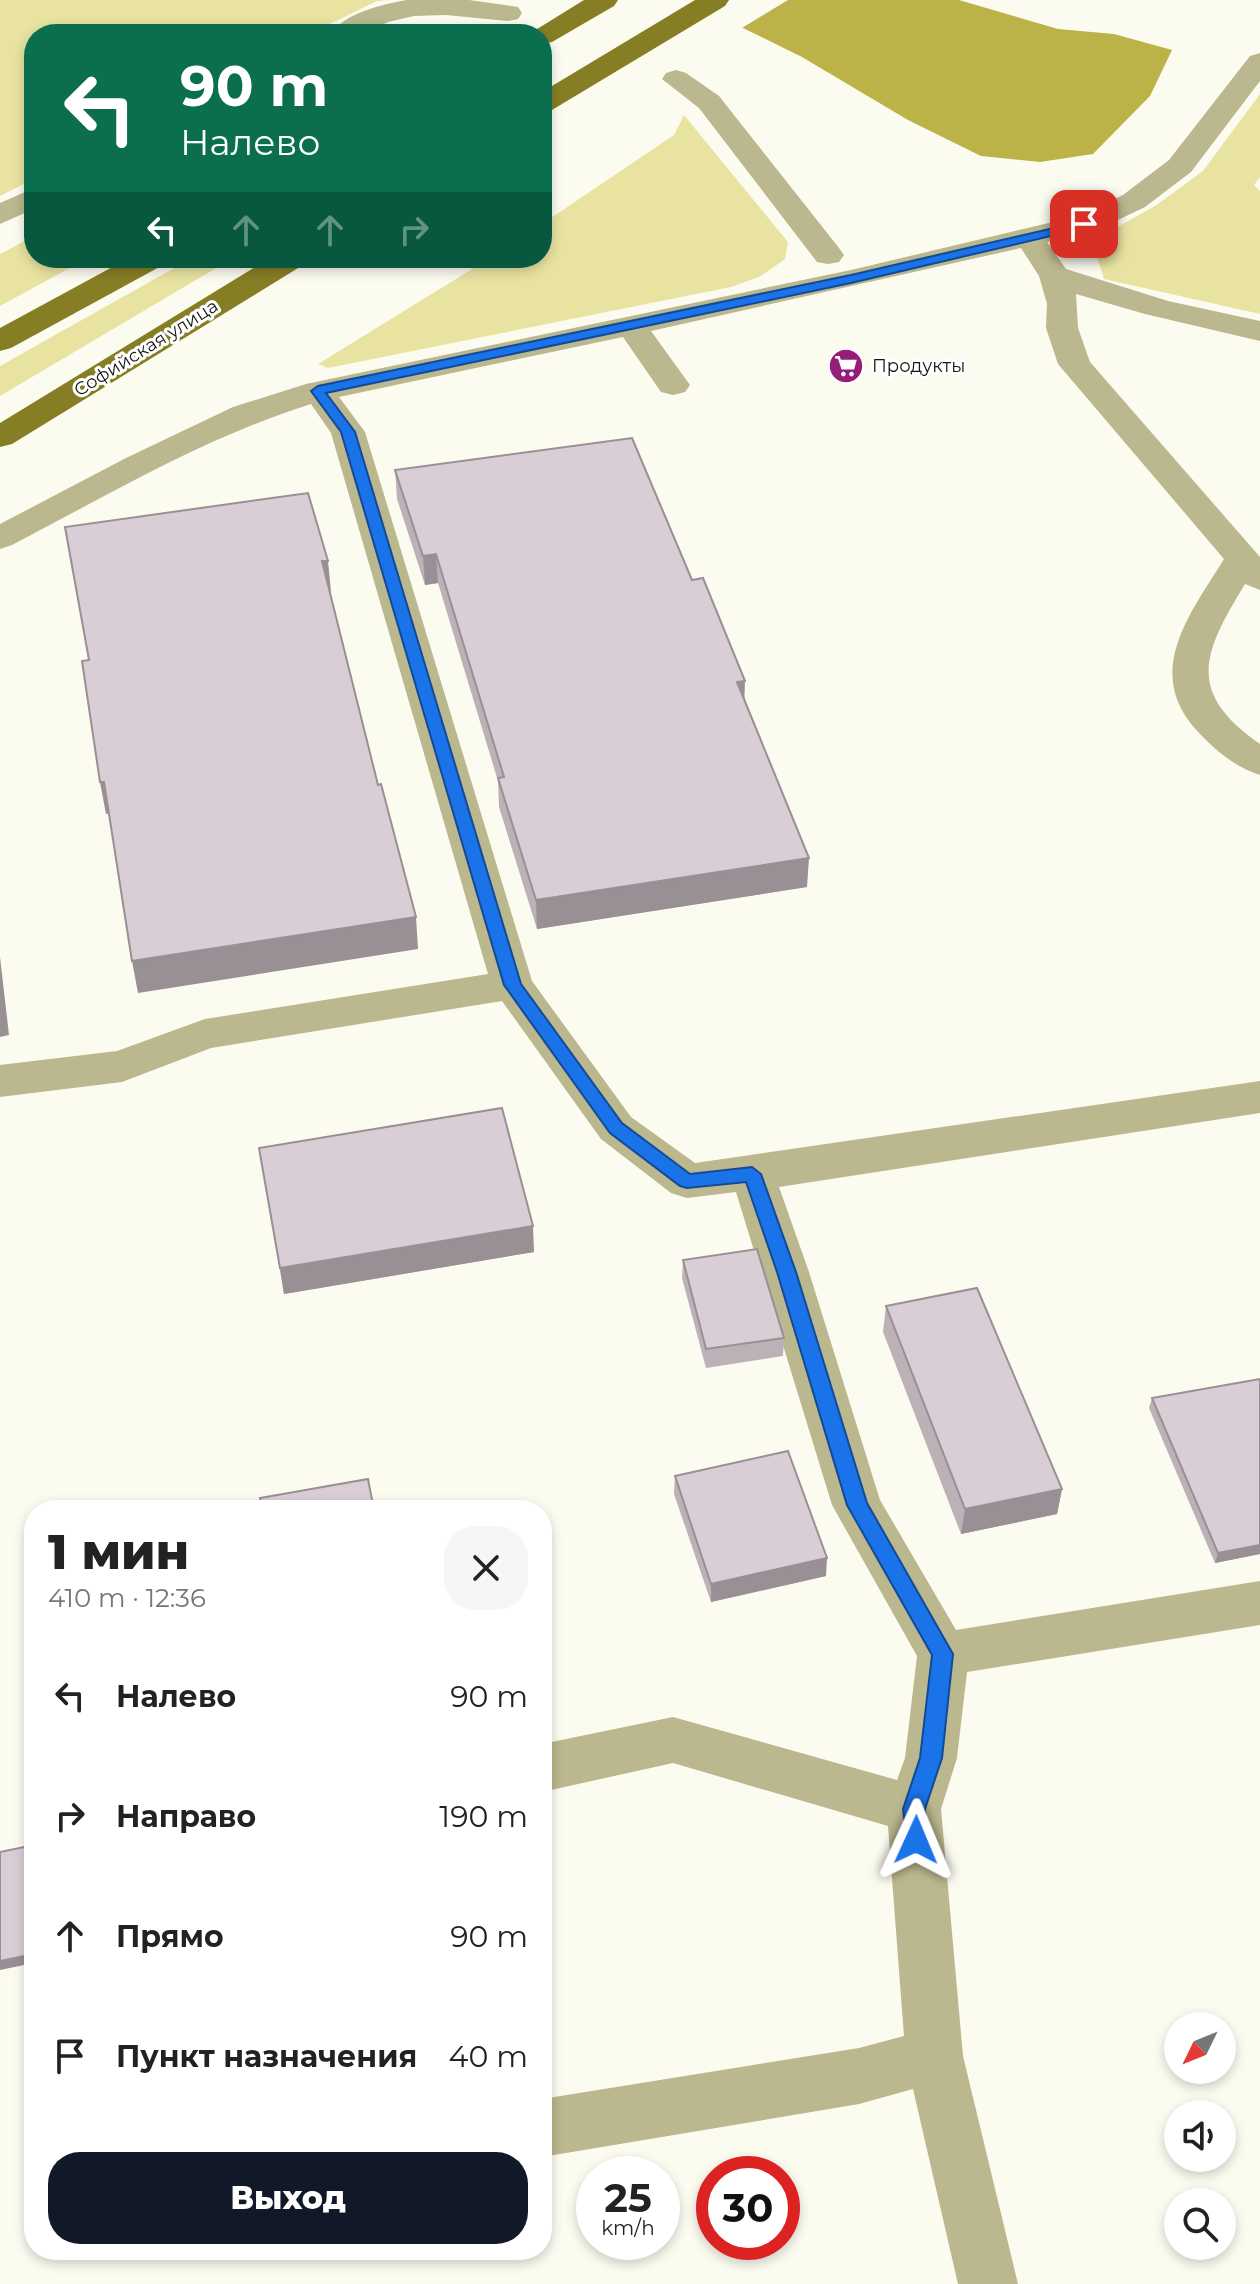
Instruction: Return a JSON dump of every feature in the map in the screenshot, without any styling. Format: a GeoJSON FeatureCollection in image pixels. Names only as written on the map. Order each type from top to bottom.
{"type":"FeatureCollection","features":[{"type":"Feature","properties":{"kind":"main road"},"geometry":{"type":"LineString","coordinates":[[552,30],[604,0]]}},
{"type":"Feature","properties":{"kind":"main road"},"geometry":{"type":"LineString","coordinates":[[552,98],[715,0]]}},
{"type":"Feature","properties":{"kind":"main road"},"geometry":{"type":"LineString","coordinates":[[0,341],[134,268]]}},
{"type":"Feature","properties":{"kind":"main road","name":"Софийская улица"},"geometry":{"type":"LineString","coordinates":[[0,437],[276,268]]}},
{"type":"Feature","properties":{"kind":"street"},"geometry":{"type":"LineString","coordinates":[[363,24],[382,14],[412,7],[449,6],[508,13]]}},
{"type":"Feature","properties":{"kind":"street"},"geometry":{"type":"LineString","coordinates":[[0,538],[231,420],[318,391],[851,279],[1084,224],[1134,201],[1180,166],[1260,62]]}},
{"type":"Feature","properties":{"kind":"street"},"geometry":{"type":"LineString","coordinates":[[676,79],[709,102],[828,255]]}},
{"type":"Feature","properties":{"kind":"street"},"geometry":{"type":"LineString","coordinates":[[0,215],[24,202]]}},
{"type":"Feature","properties":{"kind":"street"},"geometry":{"type":"LineString","coordinates":[[1030,239],[1055,276],[1063,304],[1062,328],[1074,364],[1251,569],[1207,616],[1188,663],[1193,703],[1227,742],[1260,762]]}},
{"type":"Feature","properties":{"kind":"street"},"geometry":{"type":"LineString","coordinates":[[1055,276],[1105,295],[1184,316],[1260,331]]}},
{"type":"Feature","properties":{"kind":"street"},"geometry":{"type":"LineString","coordinates":[[632,326],[673,385]]}},
{"type":"Feature","properties":{"kind":"street"},"geometry":{"type":"LineString","coordinates":[[318,391],[348,432],[512,985],[616,1128],[687,1181],[752,1174],[1260,1097]]}},
{"type":"Feature","properties":{"kind":"street"},"geometry":{"type":"LineString","coordinates":[[0,1081],[122,1066],[205,1034],[512,985]]}},
{"type":"Feature","properties":{"kind":"street"},"geometry":{"type":"LineString","coordinates":[[752,1174],[786,1272],[857,1505],[943,1654],[931,1758],[914,1809],[934,2056],[988,2284]]}},
{"type":"Feature","properties":{"kind":"street"},"geometry":{"type":"LineString","coordinates":[[943,1654],[1260,1603]]}},
{"type":"Feature","properties":{"kind":"street"},"geometry":{"type":"LineString","coordinates":[[552,1766],[673,1740],[914,1809]]}},
{"type":"Feature","properties":{"kind":"street"},"geometry":{"type":"LineString","coordinates":[[552,2126],[859,2076],[934,2056]]}},
{"type":"Feature","properties":{"kind":"shaded area"},"geometry":{"type":"Polygon","coordinates":[[[0,0],[389,0],[377,1],[330,24],[24,24],[24,184],[0,196],[0,0]]]}},
{"type":"Feature","properties":{"kind":"shaded area"},"geometry":{"type":"Polygon","coordinates":[[[686,0],[959,0],[1058,29],[1114,34],[1172,50],[1150,96],[1093,154],[1040,162],[981,156],[908,120],[802,57],[686,0]]]}},
{"type":"Feature","properties":{"kind":"shaded area"},"geometry":{"type":"Polygon","coordinates":[[[1260,94],[1260,177],[1254,185],[1260,191],[1260,314],[1104,279],[1092,241],[1155,206],[1203,171],[1260,94]]]}},
{"type":"Feature","properties":{"kind":"shaded area"},"geometry":{"type":"Polygon","coordinates":[[[684,115],[788,242],[785,259],[761,276],[731,287],[328,368],[318,364],[474,268],[552,268],[552,217],[674,135],[684,115]]]}},
{"type":"Feature","properties":{"kind":"shaded area"},"geometry":{"type":"Polygon","coordinates":[[[24,241],[24,268],[70,268],[0,306],[0,254],[24,241]]]}},
{"type":"Feature","properties":{"kind":"shaded area"},"geometry":{"type":"Polygon","coordinates":[[[174,268],[216,268],[0,396],[0,366],[174,268]]]}},
{"type":"Feature","properties":{"kind":"pier"},"geometry":{"type":"Polygon","coordinates":[[[682,0],[788,0],[737,31],[682,0]]]}},
{"type":"Feature","properties":{"kind":"building"},"geometry":{"type":"Polygon","coordinates":[[[632,438],[692,580],[703,578],[745,681],[737,682],[809,858],[536,900],[498,778],[504,777],[436,554],[423,556],[395,470],[632,438]]]}},
{"type":"Feature","properties":{"kind":"building"},"geometry":{"type":"Polygon","coordinates":[[[308,493],[328,561],[322,561],[378,785],[381,784],[416,917],[132,961],[104,782],[100,782],[82,661],[89,660],[65,527],[308,493]]]}},
{"type":"Feature","properties":{"kind":"building"},"geometry":{"type":"Polygon","coordinates":[[[502,1108],[533,1226],[280,1268],[259,1148],[502,1108]]]}},
{"type":"Feature","properties":{"kind":"building"},"geometry":{"type":"Polygon","coordinates":[[[757,1249],[784,1338],[706,1349],[683,1260],[757,1249]]]}},
{"type":"Feature","properties":{"kind":"building"},"geometry":{"type":"Polygon","coordinates":[[[977,1288],[1062,1489],[965,1509],[886,1306],[977,1288]]]}},
{"type":"Feature","properties":{"kind":"building"},"geometry":{"type":"Polygon","coordinates":[[[1260,1379],[1260,1545],[1218,1553],[1152,1398],[1260,1379]]]}},
{"type":"Feature","properties":{"kind":"building"},"geometry":{"type":"Polygon","coordinates":[[[788,1451],[827,1558],[711,1584],[675,1476],[788,1451]]]}},
{"type":"Feature","properties":{"kind":"building"},"geometry":{"type":"Polygon","coordinates":[[[368,1479],[372,1500],[260,1500],[368,1479]]]}},
{"type":"Feature","properties":{"kind":"building"},"geometry":{"type":"Polygon","coordinates":[[[24,1847],[24,1956],[0,1961],[0,1852],[24,1847]]]}},
{"type":"Feature","properties":{"kind":"place","name":"Продукты"},"geometry":{"type":"Point","coordinates":[846,366]}},
{"type":"Feature","properties":{"kind":"route"},"geometry":{"type":"LineString","coordinates":[[916,1840],[914,1809],[931,1758],[943,1654],[857,1505],[786,1272],[752,1174],[687,1181],[616,1128],[512,985],[348,432],[318,391],[851,279],[1084,224]]}}]}
